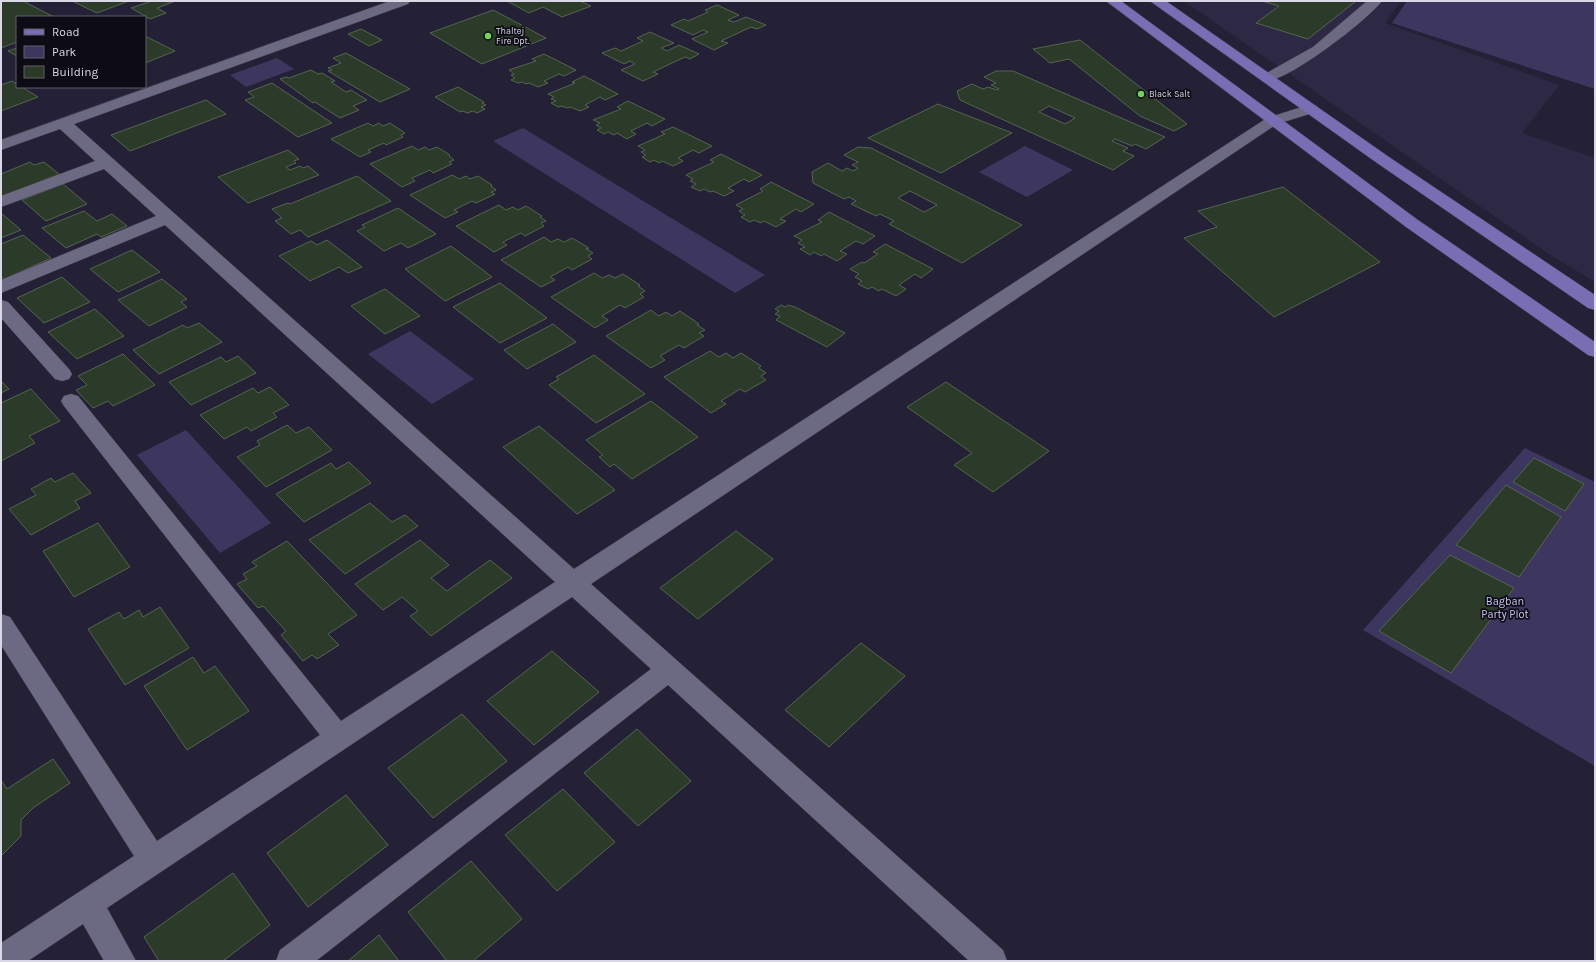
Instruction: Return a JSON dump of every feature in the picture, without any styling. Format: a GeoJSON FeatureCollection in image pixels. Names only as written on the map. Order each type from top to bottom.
{"type":"FeatureCollection","features":[{"type":"Feature","properties":{"kind":"main road"},"geometry":{"type":"LineString","coordinates":[[1113,1],[1272,121],[1516,298],[1595,350]]}},
{"type":"Feature","properties":{"kind":"main road"},"geometry":{"type":"LineString","coordinates":[[1157,1],[1311,109],[1595,304]]}},
{"type":"Feature","properties":{"kind":"street"},"geometry":{"type":"LineString","coordinates":[[1,145],[403,1]]}},
{"type":"Feature","properties":{"kind":"street"},"geometry":{"type":"LineString","coordinates":[[1268,78],[1318,50],[1375,1]]}},
{"type":"Feature","properties":{"kind":"street"},"geometry":{"type":"LineString","coordinates":[[1,961],[572,582],[1272,121],[1311,109]]}},
{"type":"Feature","properties":{"kind":"street"},"geometry":{"type":"LineString","coordinates":[[63,123],[992,961]]}},
{"type":"Feature","properties":{"kind":"street"},"geometry":{"type":"LineString","coordinates":[[1,202],[106,162]]}},
{"type":"Feature","properties":{"kind":"street"},"geometry":{"type":"LineString","coordinates":[[1,287],[167,218]]}},
{"type":"Feature","properties":{"kind":"street"},"geometry":{"type":"LineString","coordinates":[[1,306],[62,374]]}},
{"type":"Feature","properties":{"kind":"street"},"geometry":{"type":"LineString","coordinates":[[71,401],[338,738]]}},
{"type":"Feature","properties":{"kind":"street"},"geometry":{"type":"LineString","coordinates":[[1,624],[153,860]]}},
{"type":"Feature","properties":{"kind":"street"},"geometry":{"type":"LineString","coordinates":[[291,961],[669,670]]}},
{"type":"Feature","properties":{"kind":"street"},"geometry":{"type":"LineString","coordinates":[[87,903],[121,961]]}},
{"type":"Feature","properties":{"kind":"shaded area"},"geometry":{"type":"Polygon","coordinates":[[[1184,1],[1401,1],[1385,23],[1559,85],[1522,133],[1595,158],[1595,282],[1549,254],[1184,1]]]}},
{"type":"Feature","properties":{"kind":"green space"},"geometry":{"type":"Polygon","coordinates":[[[1407,1],[1595,1],[1595,89],[1392,23],[1407,1]]]}},
{"type":"Feature","properties":{"kind":"green space"},"geometry":{"type":"Polygon","coordinates":[[[277,58],[294,69],[246,87],[230,75],[277,58]]]}},
{"type":"Feature","properties":{"kind":"green space"},"geometry":{"type":"Polygon","coordinates":[[[523,128],[765,275],[735,293],[493,141],[523,128]]]}},
{"type":"Feature","properties":{"kind":"green space"},"geometry":{"type":"Polygon","coordinates":[[[1025,146],[1073,170],[1027,197],[979,172],[1025,146]]]}},
{"type":"Feature","properties":{"kind":"green space"},"geometry":{"type":"Polygon","coordinates":[[[410,331],[474,379],[432,404],[368,354],[410,331]]]}},
{"type":"Feature","properties":{"kind":"green space"},"geometry":{"type":"Polygon","coordinates":[[[186,430],[271,523],[220,553],[137,455],[186,430]]]}},
{"type":"Feature","properties":{"kind":"green space","name":"Bagban Party Plot"},"geometry":{"type":"Polygon","coordinates":[[[1525,448],[1595,482],[1595,766],[1363,630],[1525,448]]]}},
{"type":"Feature","properties":{"kind":"building"},"geometry":{"type":"Polygon","coordinates":[[[1,1],[23,1],[52,16],[16,16],[16,42],[1,48],[1,1]]]}},
{"type":"Feature","properties":{"kind":"building"},"geometry":{"type":"Polygon","coordinates":[[[72,1],[129,1],[97,13],[72,1]]]}},
{"type":"Feature","properties":{"kind":"building"},"geometry":{"type":"Polygon","coordinates":[[[152,1],[173,2],[157,8],[166,13],[150,19],[131,8],[152,1]]]}},
{"type":"Feature","properties":{"kind":"building"},"geometry":{"type":"Polygon","coordinates":[[[507,1],[580,1],[591,6],[562,17],[543,7],[529,13],[507,1]]]}},
{"type":"Feature","properties":{"kind":"building"},"geometry":{"type":"Polygon","coordinates":[[[1262,1],[1356,1],[1308,39],[1256,23],[1279,6],[1262,1]]]}},
{"type":"Feature","properties":{"kind":"building"},"geometry":{"type":"Polygon","coordinates":[[[717,5],[739,15],[728,20],[734,22],[746,17],[766,25],[757,29],[751,27],[721,41],[728,43],[714,50],[692,39],[708,32],[703,30],[693,35],[671,25],[684,19],[688,21],[708,12],[705,10],[717,5]]]}},
{"type":"Feature","properties":{"kind":"building","name":"Thaltej Fire Dpt."},"geometry":{"type":"Polygon","coordinates":[[[493,10],[546,38],[482,64],[430,33],[493,10]]]}},
{"type":"Feature","properties":{"kind":"building"},"geometry":{"type":"Polygon","coordinates":[[[361,29],[382,40],[369,46],[348,34],[361,29]]]}},
{"type":"Feature","properties":{"kind":"building"},"geometry":{"type":"Polygon","coordinates":[[[650,32],[674,43],[661,48],[667,51],[679,45],[699,54],[690,59],[685,57],[653,72],[658,74],[643,81],[621,70],[635,64],[630,61],[624,64],[602,53],[615,48],[621,51],[643,41],[637,38],[650,32]]]}},
{"type":"Feature","properties":{"kind":"building"},"geometry":{"type":"Polygon","coordinates":[[[146,36],[175,51],[146,63],[146,36]]]}},
{"type":"Feature","properties":{"kind":"building"},"geometry":{"type":"Polygon","coordinates":[[[1080,40],[1187,124],[1174,131],[1140,116],[1069,59],[1050,63],[1033,49],[1080,40]]]}},
{"type":"Feature","properties":{"kind":"building"},"geometry":{"type":"Polygon","coordinates":[[[16,48],[16,55],[8,51],[16,48]]]}},
{"type":"Feature","properties":{"kind":"building"},"geometry":{"type":"Polygon","coordinates":[[[346,53],[410,89],[380,102],[328,71],[332,70],[328,68],[341,63],[333,58],[346,53]]]}},
{"type":"Feature","properties":{"kind":"building"},"geometry":{"type":"Polygon","coordinates":[[[544,54],[576,70],[564,76],[559,74],[544,81],[548,83],[538,87],[529,83],[518,83],[511,80],[515,78],[511,75],[514,74],[509,70],[536,61],[532,59],[544,54]]]}},
{"type":"Feature","properties":{"kind":"building"},"geometry":{"type":"Polygon","coordinates":[[[311,70],[318,74],[322,73],[335,81],[331,82],[346,92],[351,90],[367,100],[353,106],[359,110],[340,118],[315,102],[313,103],[280,79],[286,77],[289,78],[311,70]]]}},
{"type":"Feature","properties":{"kind":"building"},"geometry":{"type":"Polygon","coordinates":[[[996,71],[1013,71],[1165,137],[1146,149],[1135,144],[1132,146],[1115,139],[1112,141],[1128,148],[1123,151],[1134,156],[1113,170],[960,100],[957,91],[972,84],[983,89],[988,87],[997,90],[999,89],[991,85],[996,83],[984,77],[996,71]],[[1049,106],[1039,112],[1065,124],[1075,118],[1049,106]]]}},
{"type":"Feature","properties":{"kind":"building"},"geometry":{"type":"Polygon","coordinates":[[[584,76],[618,94],[605,100],[600,97],[585,105],[589,107],[580,111],[570,107],[558,107],[551,103],[556,101],[551,99],[554,97],[548,94],[575,83],[572,82],[584,76]]]}},
{"type":"Feature","properties":{"kind":"building"},"geometry":{"type":"Polygon","coordinates":[[[12,81],[16,83],[16,88],[24,88],[38,97],[1,111],[1,85],[12,81]]]}},
{"type":"Feature","properties":{"kind":"building"},"geometry":{"type":"Polygon","coordinates":[[[272,83],[332,123],[298,137],[245,100],[254,97],[248,92],[272,83]]]}},
{"type":"Feature","properties":{"kind":"building"},"geometry":{"type":"Polygon","coordinates":[[[458,87],[484,102],[482,103],[486,105],[481,107],[485,109],[477,113],[473,111],[467,113],[463,111],[460,112],[435,97],[458,87]]]}},
{"type":"Feature","properties":{"kind":"building"},"geometry":{"type":"Polygon","coordinates":[[[206,100],[226,114],[130,151],[111,135],[206,100]]]}},
{"type":"Feature","properties":{"kind":"building"},"geometry":{"type":"Polygon","coordinates":[[[628,101],[665,119],[652,126],[647,123],[631,131],[636,134],[627,139],[617,133],[614,135],[608,132],[604,134],[597,130],[601,128],[596,125],[600,123],[593,120],[621,109],[617,107],[628,101]]]}},
{"type":"Feature","properties":{"kind":"building"},"geometry":{"type":"Polygon","coordinates":[[[938,104],[1012,133],[941,173],[868,138],[938,104]]]}},
{"type":"Feature","properties":{"kind":"building"},"geometry":{"type":"Polygon","coordinates":[[[368,123],[373,126],[379,123],[383,126],[390,123],[405,133],[401,135],[403,137],[386,145],[384,143],[368,150],[371,152],[360,157],[331,139],[368,123]]]}},
{"type":"Feature","properties":{"kind":"building"},"geometry":{"type":"Polygon","coordinates":[[[673,127],[712,146],[699,153],[693,150],[678,158],[683,161],[673,166],[662,161],[659,163],[654,160],[650,162],[642,157],[646,155],[641,152],[645,150],[638,146],[665,134],[661,132],[673,127]]]}},
{"type":"Feature","properties":{"kind":"building"},"geometry":{"type":"Polygon","coordinates":[[[412,146],[418,150],[425,147],[429,150],[437,147],[450,155],[449,156],[454,160],[449,162],[452,164],[433,173],[430,170],[412,178],[415,181],[402,187],[370,164],[412,146]]]}},
{"type":"Feature","properties":{"kind":"building"},"geometry":{"type":"Polygon","coordinates":[[[858,147],[871,148],[1022,225],[962,263],[889,224],[894,221],[880,214],[876,216],[851,204],[856,201],[849,197],[844,199],[813,183],[812,172],[828,163],[842,171],[847,168],[853,171],[858,168],[852,165],[858,162],[844,155],[858,147]],[[910,191],[898,198],[924,212],[937,205],[910,191]]]}},
{"type":"Feature","properties":{"kind":"building"},"geometry":{"type":"Polygon","coordinates":[[[288,150],[299,159],[294,161],[296,163],[286,167],[290,170],[300,166],[303,168],[308,166],[319,175],[248,203],[218,177],[288,150]]]}},
{"type":"Feature","properties":{"kind":"building"},"geometry":{"type":"Polygon","coordinates":[[[721,154],[762,175],[749,182],[744,179],[728,188],[734,191],[724,196],[713,191],[710,192],[704,189],[700,191],[691,187],[696,184],[690,181],[693,179],[686,175],[714,162],[710,160],[721,154]]]}},
{"type":"Feature","properties":{"kind":"building"},"geometry":{"type":"Polygon","coordinates":[[[30,162],[34,165],[44,162],[59,174],[1,197],[1,174],[30,162]]]}},
{"type":"Feature","properties":{"kind":"building"},"geometry":{"type":"Polygon","coordinates":[[[452,175],[459,179],[466,176],[470,179],[478,176],[492,185],[491,186],[496,190],[491,192],[495,194],[476,203],[472,201],[454,210],[458,212],[445,218],[410,195],[452,175]]]}},
{"type":"Feature","properties":{"kind":"building"},"geometry":{"type":"Polygon","coordinates":[[[357,176],[391,201],[308,237],[300,230],[291,234],[275,221],[282,218],[272,209],[288,203],[290,204],[357,176]]]}},
{"type":"Feature","properties":{"kind":"building"},"geometry":{"type":"Polygon","coordinates":[[[771,182],[814,204],[801,212],[796,209],[780,219],[786,221],[776,227],[764,221],[761,223],[754,220],[750,222],[741,217],[745,215],[739,211],[743,209],[736,205],[763,191],[760,189],[771,182]]]}},
{"type":"Feature","properties":{"kind":"building"},"geometry":{"type":"Polygon","coordinates":[[[63,184],[87,204],[46,221],[22,200],[63,184]]]}},
{"type":"Feature","properties":{"kind":"building"},"geometry":{"type":"Polygon","coordinates":[[[1283,187],[1380,262],[1274,317],[1184,238],[1217,227],[1198,211],[1283,187]]]}},
{"type":"Feature","properties":{"kind":"building"},"geometry":{"type":"Polygon","coordinates":[[[499,205],[506,210],[513,207],[518,210],[526,206],[542,216],[540,217],[546,221],[541,223],[544,226],[525,236],[521,233],[503,242],[507,245],[494,252],[456,226],[499,205]]]}},
{"type":"Feature","properties":{"kind":"building"},"geometry":{"type":"Polygon","coordinates":[[[398,208],[436,234],[408,248],[401,243],[384,251],[357,231],[365,227],[362,225],[398,208]]]}},
{"type":"Feature","properties":{"kind":"building"},"geometry":{"type":"Polygon","coordinates":[[[84,211],[97,221],[112,214],[127,226],[101,237],[97,234],[66,248],[42,228],[84,211]]]}},
{"type":"Feature","properties":{"kind":"building"},"geometry":{"type":"Polygon","coordinates":[[[829,212],[875,236],[863,244],[856,241],[840,251],[847,254],[837,261],[824,254],[821,256],[814,252],[810,255],[800,249],[805,247],[798,243],[802,240],[794,236],[822,222],[818,220],[829,212]]]}},
{"type":"Feature","properties":{"kind":"building"},"geometry":{"type":"Polygon","coordinates":[[[1,213],[21,230],[1,238],[1,213]]]}},
{"type":"Feature","properties":{"kind":"building"},"geometry":{"type":"Polygon","coordinates":[[[23,235],[51,258],[4,279],[1,276],[1,244],[23,235]]]}},
{"type":"Feature","properties":{"kind":"building"},"geometry":{"type":"Polygon","coordinates":[[[544,237],[551,242],[558,239],[564,242],[572,238],[589,248],[586,249],[593,253],[588,256],[592,259],[572,270],[568,267],[550,277],[555,280],[541,287],[501,260],[544,237]]]}},
{"type":"Feature","properties":{"kind":"building"},"geometry":{"type":"Polygon","coordinates":[[[327,240],[362,267],[348,273],[339,267],[310,281],[279,256],[311,241],[317,245],[327,240]]]}},
{"type":"Feature","properties":{"kind":"building"},"geometry":{"type":"Polygon","coordinates":[[[885,244],[933,269],[921,278],[915,274],[899,285],[906,289],[896,296],[882,289],[879,291],[872,287],[868,289],[858,284],[862,281],[855,277],[859,274],[850,269],[862,262],[864,263],[878,254],[873,252],[885,244]]]}},
{"type":"Feature","properties":{"kind":"building"},"geometry":{"type":"Polygon","coordinates":[[[451,246],[492,277],[445,301],[405,269],[451,246]]]}},
{"type":"Feature","properties":{"kind":"building"},"geometry":{"type":"Polygon","coordinates":[[[132,250],[160,272],[118,292],[90,269],[132,250]]]}},
{"type":"Feature","properties":{"kind":"building"},"geometry":{"type":"Polygon","coordinates":[[[594,273],[602,278],[609,275],[615,278],[623,274],[640,285],[638,286],[645,291],[640,294],[644,297],[625,308],[620,305],[602,316],[608,320],[595,328],[551,297],[594,273]]]}},
{"type":"Feature","properties":{"kind":"building"},"geometry":{"type":"Polygon","coordinates":[[[62,277],[90,302],[44,323],[17,298],[62,277]]]}},
{"type":"Feature","properties":{"kind":"building"},"geometry":{"type":"Polygon","coordinates":[[[162,279],[187,299],[181,302],[187,307],[149,326],[118,300],[162,279]]]}},
{"type":"Feature","properties":{"kind":"building"},"geometry":{"type":"Polygon","coordinates":[[[500,283],[547,318],[500,343],[453,307],[500,283]]]}},
{"type":"Feature","properties":{"kind":"building"},"geometry":{"type":"Polygon","coordinates":[[[385,289],[420,316],[385,334],[351,306],[385,289]]]}},
{"type":"Feature","properties":{"kind":"building"},"geometry":{"type":"Polygon","coordinates":[[[781,305],[785,307],[788,305],[795,307],[845,333],[827,347],[776,320],[780,316],[775,314],[779,311],[775,309],[781,305]]]}},
{"type":"Feature","properties":{"kind":"building"},"geometry":{"type":"Polygon","coordinates":[[[95,309],[124,336],[77,359],[48,332],[95,309]]]}},
{"type":"Feature","properties":{"kind":"building"},"geometry":{"type":"Polygon","coordinates":[[[651,310],[659,316],[666,312],[672,316],[680,311],[705,330],[699,333],[704,336],[684,348],[679,345],[660,356],[665,360],[651,368],[606,336],[651,310]]]}},
{"type":"Feature","properties":{"kind":"building"},"geometry":{"type":"Polygon","coordinates":[[[199,323],[222,342],[159,374],[133,350],[183,325],[187,328],[199,323]]]}},
{"type":"Feature","properties":{"kind":"building"},"geometry":{"type":"Polygon","coordinates":[[[553,324],[576,342],[527,369],[504,350],[553,324]]]}},
{"type":"Feature","properties":{"kind":"building"},"geometry":{"type":"Polygon","coordinates":[[[710,351],[719,357],[726,353],[733,358],[741,353],[761,366],[759,368],[766,373],[761,376],[766,380],[745,392],[740,389],[721,401],[726,404],[711,413],[664,377],[710,351]]]}},
{"type":"Feature","properties":{"kind":"building"},"geometry":{"type":"Polygon","coordinates":[[[123,354],[155,385],[113,406],[108,401],[93,408],[76,390],[87,385],[78,376],[123,354]]]}},
{"type":"Feature","properties":{"kind":"building"},"geometry":{"type":"Polygon","coordinates":[[[594,355],[645,394],[596,423],[549,385],[559,379],[556,377],[594,355]]]}},
{"type":"Feature","properties":{"kind":"building"},"geometry":{"type":"Polygon","coordinates":[[[238,356],[256,373],[191,405],[169,382],[221,357],[226,362],[238,356]]]}},
{"type":"Feature","properties":{"kind":"building"},"geometry":{"type":"Polygon","coordinates":[[[1,381],[9,389],[1,393],[1,381]]]}},
{"type":"Feature","properties":{"kind":"building"},"geometry":{"type":"Polygon","coordinates":[[[946,382],[1049,451],[993,492],[954,465],[972,453],[907,407],[946,382]]]}},
{"type":"Feature","properties":{"kind":"building"},"geometry":{"type":"Polygon","coordinates":[[[270,387],[289,405],[273,413],[277,417],[251,431],[247,427],[224,439],[200,415],[253,388],[258,393],[270,387]]]}},
{"type":"Feature","properties":{"kind":"building"},"geometry":{"type":"Polygon","coordinates":[[[31,389],[60,421],[29,436],[35,443],[1,461],[1,403],[31,389]]]}},
{"type":"Feature","properties":{"kind":"building"},"geometry":{"type":"Polygon","coordinates":[[[651,401],[698,437],[632,479],[614,464],[610,467],[599,457],[603,455],[586,440],[651,401]]]}},
{"type":"Feature","properties":{"kind":"building"},"geometry":{"type":"Polygon","coordinates":[[[287,425],[296,433],[309,427],[332,450],[266,487],[237,457],[260,445],[257,441],[287,425]]]}},
{"type":"Feature","properties":{"kind":"building"},"geometry":{"type":"Polygon","coordinates":[[[539,426],[615,490],[577,514],[503,447],[539,426]]]}},
{"type":"Feature","properties":{"kind":"building"},"geometry":{"type":"Polygon","coordinates":[[[1534,458],[1584,484],[1565,511],[1513,482],[1534,458]]]}},
{"type":"Feature","properties":{"kind":"building"},"geometry":{"type":"Polygon","coordinates":[[[349,462],[371,483],[304,522],[276,494],[331,463],[336,469],[349,462]]]}},
{"type":"Feature","properties":{"kind":"building"},"geometry":{"type":"Polygon","coordinates":[[[73,473],[91,493],[75,501],[80,508],[31,535],[9,509],[36,495],[31,489],[51,478],[55,482],[73,473]]]}},
{"type":"Feature","properties":{"kind":"building"},"geometry":{"type":"Polygon","coordinates":[[[1506,485],[1561,517],[1519,577],[1456,545],[1506,485]]]}},
{"type":"Feature","properties":{"kind":"building"},"geometry":{"type":"Polygon","coordinates":[[[370,503],[392,522],[405,515],[418,526],[345,574],[309,540],[370,503]]]}},
{"type":"Feature","properties":{"kind":"building"},"geometry":{"type":"Polygon","coordinates":[[[98,523],[130,567],[74,597],[43,551],[98,523]]]}},
{"type":"Feature","properties":{"kind":"building"},"geometry":{"type":"Polygon","coordinates":[[[736,531],[773,559],[698,619],[660,588],[736,531]]]}},
{"type":"Feature","properties":{"kind":"building"},"geometry":{"type":"Polygon","coordinates":[[[420,540],[449,565],[431,578],[447,591],[490,560],[512,578],[431,636],[410,616],[418,611],[402,597],[383,610],[355,584],[420,540]]]}},
{"type":"Feature","properties":{"kind":"building"},"geometry":{"type":"Polygon","coordinates":[[[287,541],[357,615],[328,634],[339,645],[317,659],[312,655],[303,661],[281,635],[286,631],[263,606],[258,608],[237,584],[247,579],[243,574],[257,566],[252,562],[287,541]]]}},
{"type":"Feature","properties":{"kind":"building"},"geometry":{"type":"Polygon","coordinates":[[[1450,555],[1514,588],[1451,673],[1379,631],[1450,555]]]}},
{"type":"Feature","properties":{"kind":"building"},"geometry":{"type":"Polygon","coordinates":[[[160,607],[189,648],[125,685],[88,629],[119,612],[124,619],[139,610],[143,617],[160,607]]]}},
{"type":"Feature","properties":{"kind":"building"},"geometry":{"type":"Polygon","coordinates":[[[861,643],[905,676],[829,747],[785,710],[861,643]]]}},
{"type":"Feature","properties":{"kind":"building"},"geometry":{"type":"Polygon","coordinates":[[[552,651],[599,692],[534,745],[487,701],[552,651]]]}},
{"type":"Feature","properties":{"kind":"building"},"geometry":{"type":"Polygon","coordinates":[[[193,657],[204,673],[215,666],[249,711],[187,750],[144,686],[193,657]]]}},
{"type":"Feature","properties":{"kind":"building"},"geometry":{"type":"Polygon","coordinates":[[[462,714],[507,761],[433,818],[388,768],[462,714]]]}},
{"type":"Feature","properties":{"kind":"building"},"geometry":{"type":"Polygon","coordinates":[[[637,729],[691,781],[638,826],[584,773],[637,729]]]}},
{"type":"Feature","properties":{"kind":"building"},"geometry":{"type":"Polygon","coordinates":[[[53,759],[70,783],[33,808],[21,820],[21,836],[1,856],[1,780],[7,789],[53,759]]]}},
{"type":"Feature","properties":{"kind":"building"},"geometry":{"type":"Polygon","coordinates":[[[563,789],[615,842],[557,891],[505,835],[563,789]]]}},
{"type":"Feature","properties":{"kind":"building"},"geometry":{"type":"Polygon","coordinates":[[[346,795],[388,845],[308,907],[267,853],[346,795]]]}},
{"type":"Feature","properties":{"kind":"building"},"geometry":{"type":"Polygon","coordinates":[[[471,861],[522,919],[473,961],[447,961],[408,912],[471,861]]]}},
{"type":"Feature","properties":{"kind":"building"},"geometry":{"type":"Polygon","coordinates":[[[233,873],[270,925],[223,961],[159,961],[144,937],[233,873]]]}},
{"type":"Feature","properties":{"kind":"building"},"geometry":{"type":"Polygon","coordinates":[[[379,935],[399,961],[348,961],[379,935]]]}},
{"type":"Feature","properties":{"kind":"place","name":"Thaltej Fire Dpt."},"geometry":{"type":"Point","coordinates":[488,36]}},
{"type":"Feature","properties":{"kind":"place","name":"Black Salt"},"geometry":{"type":"Point","coordinates":[1141,94]}}]}
